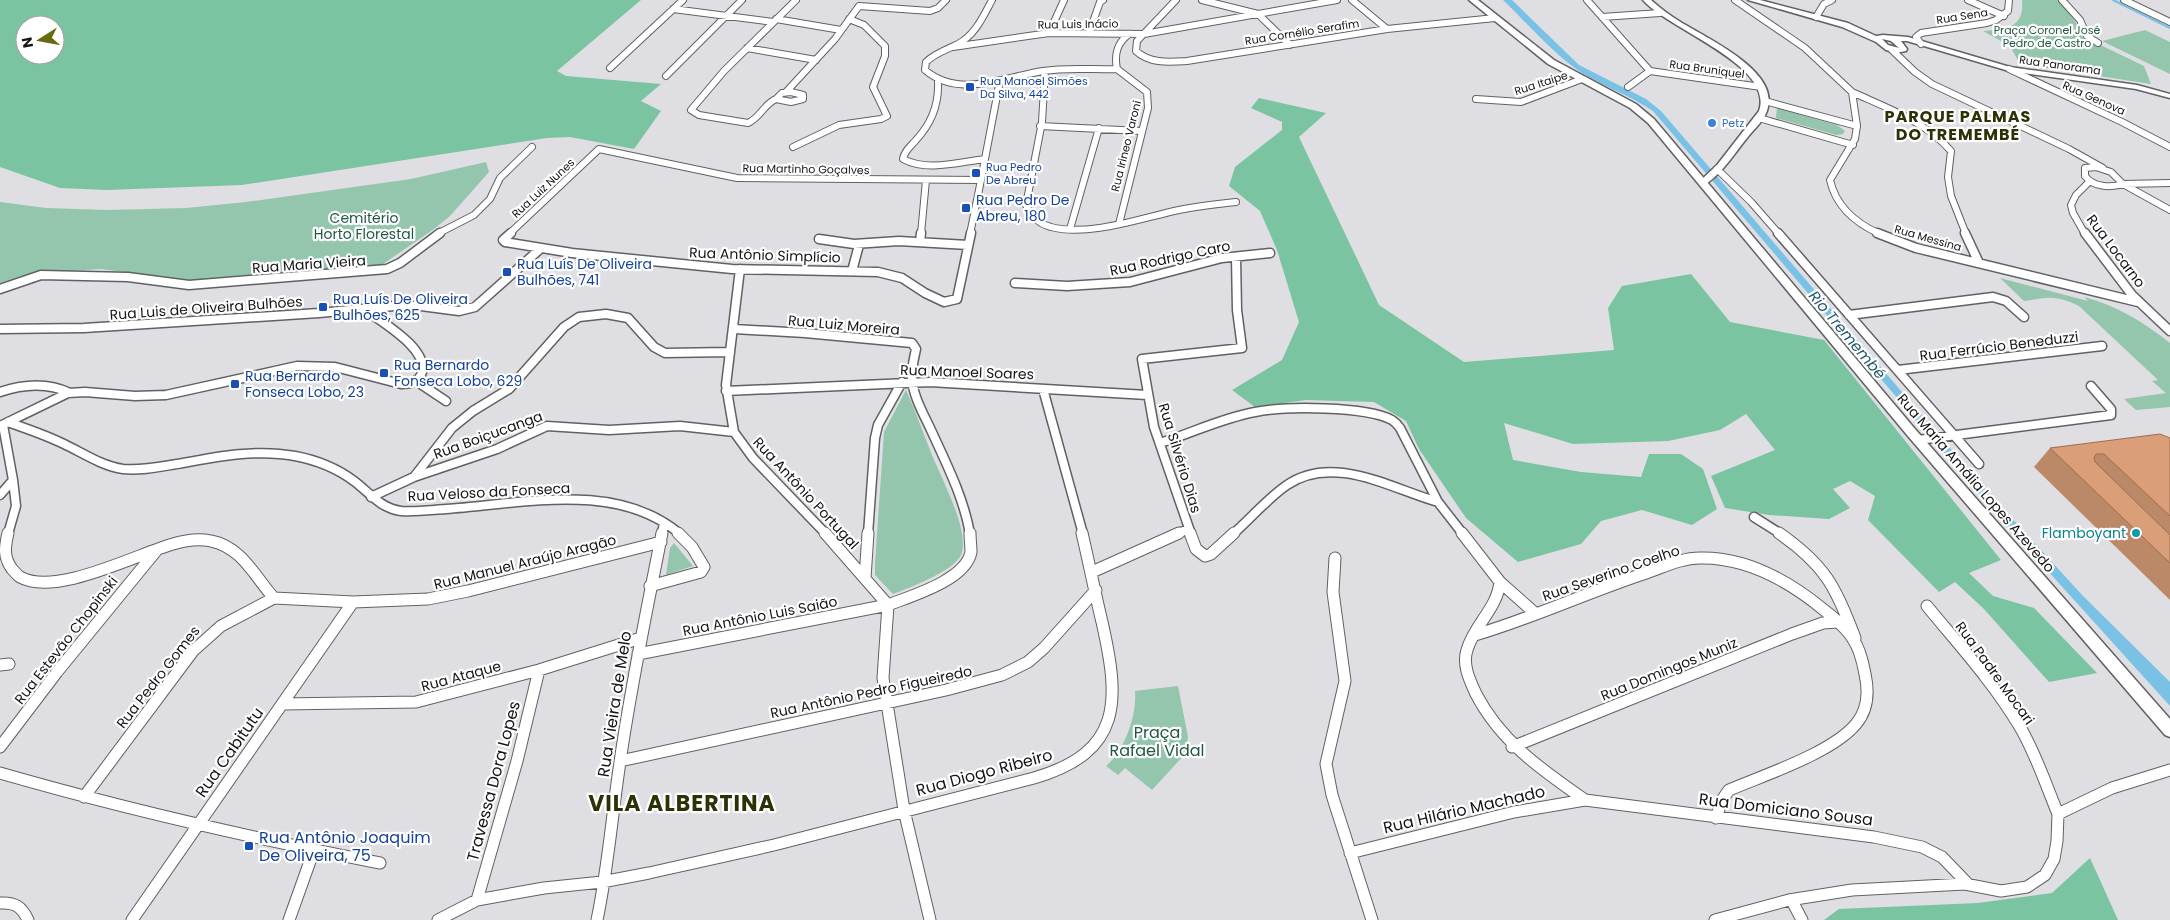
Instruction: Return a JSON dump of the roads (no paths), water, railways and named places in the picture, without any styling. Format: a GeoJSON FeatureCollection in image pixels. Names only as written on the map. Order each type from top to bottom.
{"type":"FeatureCollection","features":[{"type":"Feature","properties":{"kind":"main road","name":"Rua Maria Amália Lopes Azevedo"},"geometry":{"type":"LineString","coordinates":[[1473,0],[1547,59],[1643,113],[1706,181],[1922,439],[2170,730]]}},
{"type":"Feature","properties":{"kind":"street"},"geometry":{"type":"LineString","coordinates":[[610,68],[682,0]]}},
{"type":"Feature","properties":{"kind":"street"},"geometry":{"type":"LineString","coordinates":[[666,76],[742,0]]}},
{"type":"Feature","properties":{"kind":"street"},"geometry":{"type":"LineString","coordinates":[[776,99],[791,102],[801,100],[804,97],[801,94],[786,92],[779,94],[776,99],[768,103],[753,121],[748,123],[699,115],[690,109],[747,48],[796,0]]}},
{"type":"Feature","properties":{"kind":"street"},"geometry":{"type":"LineString","coordinates":[[786,92],[816,60],[860,6],[930,11],[938,8],[946,0]]}},
{"type":"Feature","properties":{"kind":"street"},"geometry":{"type":"LineString","coordinates":[[992,0],[975,30],[963,41],[935,54],[924,64],[927,73],[938,82],[961,85],[1000,80],[1044,71],[1117,69],[1114,60],[1118,45],[1129,34]]}},
{"type":"Feature","properties":{"kind":"street"},"geometry":{"type":"LineString","coordinates":[[1049,33],[1064,0]]}},
{"type":"Feature","properties":{"kind":"street"},"geometry":{"type":"LineString","coordinates":[[1089,33],[1100,2],[1103,0]]}},
{"type":"Feature","properties":{"kind":"street"},"geometry":{"type":"LineString","coordinates":[[1144,34],[1176,0]]}},
{"type":"Feature","properties":{"kind":"street"},"geometry":{"type":"LineString","coordinates":[[1202,0],[1258,14],[1290,45]]}},
{"type":"Feature","properties":{"kind":"street","name":"Rua Luis Inácio"},"geometry":{"type":"LineString","coordinates":[[953,46],[1049,33],[1144,34],[1337,0]]}},
{"type":"Feature","properties":{"kind":"street"},"geometry":{"type":"LineString","coordinates":[[1352,0],[1387,29]]}},
{"type":"Feature","properties":{"kind":"street"},"geometry":{"type":"LineString","coordinates":[[1587,0],[1650,71],[1628,87]]}},
{"type":"Feature","properties":{"kind":"street"},"geometry":{"type":"LineString","coordinates":[[1647,0],[1660,13],[1736,58],[1752,73],[1765,101],[1759,118],[1706,181]]}},
{"type":"Feature","properties":{"kind":"street"},"geometry":{"type":"LineString","coordinates":[[1735,0],[1805,48],[1852,92],[1920,125],[1944,141],[1951,151],[1948,176],[1949,189],[1956,212],[1979,263]]}},
{"type":"Feature","properties":{"kind":"street"},"geometry":{"type":"LineString","coordinates":[[1752,0],[1846,25],[1885,38],[1902,49],[1908,64]]}},
{"type":"Feature","properties":{"kind":"street"},"geometry":{"type":"LineString","coordinates":[[1816,17],[1819,9],[1832,0]]}},
{"type":"Feature","properties":{"kind":"street"},"geometry":{"type":"LineString","coordinates":[[1968,0],[2004,16]]}},
{"type":"Feature","properties":{"kind":"street","name":"Rua Sena"},"geometry":{"type":"LineString","coordinates":[[1920,43],[1916,37],[1921,33],[1987,23],[2004,16],[2008,11],[2009,0]]}},
{"type":"Feature","properties":{"kind":"street"},"geometry":{"type":"LineString","coordinates":[[2062,0],[2080,20],[2087,36],[2098,43]]}},
{"type":"Feature","properties":{"kind":"street"},"geometry":{"type":"LineString","coordinates":[[2124,0],[2170,22]]}},
{"type":"Feature","properties":{"kind":"street"},"geometry":{"type":"LineString","coordinates":[[673,9],[841,30]]}},
{"type":"Feature","properties":{"kind":"street"},"geometry":{"type":"LineString","coordinates":[[1602,17],[1660,13]]}},
{"type":"Feature","properties":{"kind":"street","name":"Rua Cornélio Serafim"},"geometry":{"type":"LineString","coordinates":[[1144,34],[1137,41],[1136,51],[1144,58],[1164,62],[1187,61],[1387,29],[1495,18]]}},
{"type":"Feature","properties":{"kind":"street"},"geometry":{"type":"LineString","coordinates":[[793,147],[839,125],[881,119],[887,116],[873,88],[876,75],[885,57],[885,46],[868,28],[849,19]]}},
{"type":"Feature","properties":{"kind":"street"},"geometry":{"type":"LineString","coordinates":[[1885,38],[1892,50],[1923,78],[1937,87],[2068,149],[2120,178],[2123,184],[2170,210]]}},
{"type":"Feature","properties":{"kind":"street","name":"Rua Panorama"},"geometry":{"type":"LineString","coordinates":[[1885,38],[1908,39],[2009,69],[2138,87],[2170,96]]}},
{"type":"Feature","properties":{"kind":"street"},"geometry":{"type":"LineString","coordinates":[[1892,50],[1920,43]]}},
{"type":"Feature","properties":{"kind":"street"},"geometry":{"type":"LineString","coordinates":[[747,48],[816,60]]}},
{"type":"Feature","properties":{"kind":"street","name":"Rua Irineo Varoni"},"geometry":{"type":"LineString","coordinates":[[1117,69],[1147,92],[1148,108],[1119,224]]}},
{"type":"Feature","properties":{"kind":"street","name":"Rua Genova"},"geometry":{"type":"LineString","coordinates":[[2009,69],[2122,122],[2170,147]]}},
{"type":"Feature","properties":{"kind":"street"},"geometry":{"type":"LineString","coordinates":[[1044,71],[1045,94],[1026,205],[1028,211],[1038,221],[1049,226],[1070,229],[1092,229],[1179,210],[1236,202]]}},
{"type":"Feature","properties":{"kind":"street","name":"Rua Bruniquel"},"geometry":{"type":"LineString","coordinates":[[1650,71],[1760,87]]}},
{"type":"Feature","properties":{"kind":"street","name":"Rua Itaipe"},"geometry":{"type":"LineString","coordinates":[[1476,98],[1501,102],[1521,102],[1582,79]]}},
{"type":"Feature","properties":{"kind":"street"},"geometry":{"type":"LineString","coordinates":[[820,239],[859,244],[881,241],[968,245],[1000,80]]}},
{"type":"Feature","properties":{"kind":"street"},"geometry":{"type":"LineString","coordinates":[[938,82],[938,100],[932,120],[920,138],[904,153],[904,159],[910,164],[924,165],[985,159]]}},
{"type":"Feature","properties":{"kind":"street","name":"Rua Messina"},"geometry":{"type":"LineString","coordinates":[[1852,92],[1857,126],[1853,145],[1830,180],[1834,196],[1852,217],[1888,238],[1916,248],[2138,302]]}},
{"type":"Feature","properties":{"kind":"street"},"geometry":{"type":"LineString","coordinates":[[1765,101],[1857,126]]}},
{"type":"Feature","properties":{"kind":"street"},"geometry":{"type":"LineString","coordinates":[[1759,118],[1853,145]]}},
{"type":"Feature","properties":{"kind":"street"},"geometry":{"type":"LineString","coordinates":[[1040,126],[1141,131]]}},
{"type":"Feature","properties":{"kind":"street"},"geometry":{"type":"LineString","coordinates":[[1070,229],[1099,128]]}},
{"type":"Feature","properties":{"kind":"street","name":"Rua Maria Vieira"},"geometry":{"type":"LineString","coordinates":[[0,289],[41,275],[128,277],[189,285],[388,269],[400,263],[437,234],[474,215],[490,198],[500,178],[532,147]]}},
{"type":"Feature","properties":{"kind":"street","name":"Rua Martinho Goçalves"},"geometry":{"type":"LineString","coordinates":[[599,148],[737,178],[981,180]]}},
{"type":"Feature","properties":{"kind":"street","name":"Rua Luiz Nunes"},"geometry":{"type":"LineString","coordinates":[[505,242],[504,238],[599,148]]}},
{"type":"Feature","properties":{"kind":"street"},"geometry":{"type":"LineString","coordinates":[[2068,149],[2085,167],[2086,176],[2090,181],[2107,186],[2170,183]]}},
{"type":"Feature","properties":{"kind":"street"},"geometry":{"type":"LineString","coordinates":[[2085,167],[2102,168]]}},
{"type":"Feature","properties":{"kind":"street","name":"Rua Maria Amália Lopes Azevedo"},"geometry":{"type":"LineString","coordinates":[[1717,170],[1752,202],[1979,464]]}},
{"type":"Feature","properties":{"kind":"street"},"geometry":{"type":"LineString","coordinates":[[920,242],[926,180]]}},
{"type":"Feature","properties":{"kind":"street","name":"Rua Locarno"},"geometry":{"type":"LineString","coordinates":[[2090,181],[2074,197],[2071,205],[2074,216],[2116,275],[2138,302],[2170,330]]}},
{"type":"Feature","properties":{"kind":"street","name":"Rua Antônio Simplício"},"geometry":{"type":"LineString","coordinates":[[505,242],[540,249],[740,269],[852,271],[892,274],[902,278],[935,299],[944,302],[957,299],[968,245]]}},
{"type":"Feature","properties":{"kind":"street"},"geometry":{"type":"LineString","coordinates":[[852,271],[859,244]]}},
{"type":"Feature","properties":{"kind":"street","name":"Rua Luis de Oliveira Bulhões"},"geometry":{"type":"LineString","coordinates":[[0,329],[84,328],[406,305],[459,311],[472,309],[540,249]]}},
{"type":"Feature","properties":{"kind":"street","name":"Rua Rodrigo Caro"},"geometry":{"type":"LineString","coordinates":[[1016,284],[1084,286],[1130,282],[1208,262],[1270,253]]}},
{"type":"Feature","properties":{"kind":"street"},"geometry":{"type":"LineString","coordinates":[[1236,257],[1237,310],[1242,348]]}},
{"type":"Feature","properties":{"kind":"street","name":"Rua Antônio Portugal"},"geometry":{"type":"LineString","coordinates":[[740,269],[726,390],[734,432],[753,458],[888,605]]}},
{"type":"Feature","properties":{"kind":"street"},"geometry":{"type":"LineString","coordinates":[[1849,315],[1993,297],[2006,301],[2024,317]]}},
{"type":"Feature","properties":{"kind":"street"},"geometry":{"type":"LineString","coordinates":[[0,392],[27,386],[46,385],[59,387],[70,393],[166,395],[268,372],[319,365],[351,370],[398,383],[410,384],[416,381],[420,377],[423,367],[419,356],[399,333],[364,309]]}},
{"type":"Feature","properties":{"kind":"street"},"geometry":{"type":"LineString","coordinates":[[414,477],[452,428],[473,411],[509,389],[564,327],[579,317],[606,314],[628,318],[654,347],[665,353],[729,352]]}},
{"type":"Feature","properties":{"kind":"street","name":"Rua Luiz Moreira"},"geometry":{"type":"LineString","coordinates":[[734,328],[912,344],[916,349],[906,382]]}},
{"type":"Feature","properties":{"kind":"street","name":"Rua Ferrúcio Beneduzzi"},"geometry":{"type":"LineString","coordinates":[[1898,370],[2102,346]]}},
{"type":"Feature","properties":{"kind":"street","name":"Rua Silvério Dias"},"geometry":{"type":"LineString","coordinates":[[1242,348],[1142,360],[1146,395],[1160,443],[1188,529],[1196,549],[1202,555],[1207,556],[1220,547],[1256,512],[1296,478],[1311,473],[1326,471],[1349,473],[1438,502]]}},
{"type":"Feature","properties":{"kind":"street"},"geometry":{"type":"LineString","coordinates":[[416,381],[446,402]]}},
{"type":"Feature","properties":{"kind":"street"},"geometry":{"type":"LineString","coordinates":[[865,578],[875,438],[878,426],[906,382]]}},
{"type":"Feature","properties":{"kind":"street","name":"Rua Manoel Soares"},"geometry":{"type":"LineString","coordinates":[[726,390],[906,382],[1146,395]]}},
{"type":"Feature","properties":{"kind":"street","name":"Rua Antônio Luis Saião"},"geometry":{"type":"LineString","coordinates":[[638,654],[888,605],[963,568],[971,555],[972,545],[961,500],[925,417],[906,382]]}},
{"type":"Feature","properties":{"kind":"street"},"geometry":{"type":"LineString","coordinates":[[1922,439],[2111,415],[2111,409],[2091,386]]}},
{"type":"Feature","properties":{"kind":"street","name":"Rua Diogo Ribeiro"},"geometry":{"type":"LineString","coordinates":[[438,920],[477,900],[544,888],[605,882],[774,845],[1010,784],[1049,773],[1071,764],[1097,743],[1111,712],[1112,672],[1096,590],[1073,493],[1043,389]]}},
{"type":"Feature","properties":{"kind":"street"},"geometry":{"type":"LineString","coordinates":[[70,393],[4,425],[16,503],[5,549],[7,562],[14,572],[22,578],[41,582],[79,577],[189,540],[208,540],[226,544],[239,555],[274,598]]}},
{"type":"Feature","properties":{"kind":"street","name":"Rua Severino Coelho"},"geometry":{"type":"LineString","coordinates":[[1160,443],[1245,415],[1264,411],[1334,411],[1380,416],[1394,421],[1400,428],[1438,502],[1500,582],[1536,614]]}},
{"type":"Feature","properties":{"kind":"street","name":"Rua Veloso da Fonseca"},"geometry":{"type":"LineString","coordinates":[[4,425],[44,435],[114,468],[163,466],[234,454],[259,452],[294,456],[323,464],[345,476],[371,497],[390,509],[407,511],[566,501],[606,502],[638,509],[679,532],[694,548],[704,569],[701,572],[650,586]]}},
{"type":"Feature","properties":{"kind":"street","name":"Rua Boiçucanga"},"geometry":{"type":"LineString","coordinates":[[371,497],[414,477],[497,449],[547,426],[617,430],[680,426],[734,432]]}},
{"type":"Feature","properties":{"kind":"street"},"geometry":{"type":"LineString","coordinates":[[0,495],[13,480]]}},
{"type":"Feature","properties":{"kind":"street"},"geometry":{"type":"LineString","coordinates":[[1754,517],[1792,540],[1820,568],[1840,600],[1856,641]]}},
{"type":"Feature","properties":{"kind":"street","name":"Rua Vieira de Melo"},"geometry":{"type":"LineString","coordinates":[[597,920],[605,882],[620,761],[638,654],[664,523]]}},
{"type":"Feature","properties":{"kind":"street"},"geometry":{"type":"LineString","coordinates":[[1092,572],[1188,529]]}},
{"type":"Feature","properties":{"kind":"street","name":"Rua Manuel Araújo Aragão"},"geometry":{"type":"LineString","coordinates":[[274,598],[396,602],[445,596],[661,542]]}},
{"type":"Feature","properties":{"kind":"street","name":"Rua Estevão Chopinski"},"geometry":{"type":"LineString","coordinates":[[0,747],[57,672],[156,550]]}},
{"type":"Feature","properties":{"kind":"street"},"geometry":{"type":"LineString","coordinates":[[1336,558],[1333,592],[1345,681],[1326,764],[1332,795],[1372,920]]}},
{"type":"Feature","properties":{"kind":"street","name":"Rua Severino Coelho"},"geometry":{"type":"LineString","coordinates":[[1475,635],[1518,622],[1636,576],[1700,558],[1720,559],[1745,565],[1805,595],[1856,641],[1867,678],[1869,693],[1866,707],[1861,719],[1851,732],[1826,748],[1730,790],[1722,800],[1716,818]]}},
{"type":"Feature","properties":{"kind":"street"},"geometry":{"type":"LineString","coordinates":[[1500,582],[1500,589],[1495,600],[1470,641],[1465,664],[1468,678],[1486,715],[1512,747],[1585,800]]}},
{"type":"Feature","properties":{"kind":"street","name":"Rua Antônio Pedro Figueiredo"},"geometry":{"type":"LineString","coordinates":[[620,761],[990,679],[1028,662],[1044,648],[1096,590]]}},
{"type":"Feature","properties":{"kind":"street","name":"Rua Pedro Gomes"},"geometry":{"type":"LineString","coordinates":[[84,797],[193,651],[210,633],[238,615],[274,598]]}},
{"type":"Feature","properties":{"kind":"street","name":"Rua Cabitutu"},"geometry":{"type":"LineString","coordinates":[[132,920],[352,602]]}},
{"type":"Feature","properties":{"kind":"street"},"geometry":{"type":"LineString","coordinates":[[888,605],[888,624],[882,660],[886,703],[904,810],[930,920]]}},
{"type":"Feature","properties":{"kind":"street","name":"Rua Padre Mocari"},"geometry":{"type":"LineString","coordinates":[[1927,606],[1973,661],[2014,717],[2028,742],[2058,814]]}},
{"type":"Feature","properties":{"kind":"street","name":"Rua Domingos Muniz"},"geometry":{"type":"LineString","coordinates":[[1512,747],[1823,622],[1837,622]]}},
{"type":"Feature","properties":{"kind":"street","name":"Rua Ataque"},"geometry":{"type":"LineString","coordinates":[[282,704],[416,702],[539,670],[641,638]]}},
{"type":"Feature","properties":{"kind":"street","name":"Travessa Dora Lopes"},"geometry":{"type":"LineString","coordinates":[[477,900],[539,670]]}},
{"type":"Feature","properties":{"kind":"street"},"geometry":{"type":"LineString","coordinates":[[1715,920],[1813,895],[1968,884],[1999,890],[2026,888],[2040,881],[2057,849],[2059,834],[2058,814],[2084,799],[2127,781],[2170,770]]}},
{"type":"Feature","properties":{"kind":"street"},"geometry":{"type":"LineString","coordinates":[[0,773],[84,797],[314,850],[380,863]]}},
{"type":"Feature","properties":{"kind":"street","name":"Rua Hilário Machado"},"geometry":{"type":"LineString","coordinates":[[1350,853],[1514,812],[1585,800]]}},
{"type":"Feature","properties":{"kind":"street","name":"Rua Domiciano Sousa"},"geometry":{"type":"LineString","coordinates":[[1585,800],[1874,837],[1922,847],[1942,857],[1968,884]]}},
{"type":"Feature","properties":{"kind":"street"},"geometry":{"type":"LineString","coordinates":[[289,920],[314,850]]}},
{"type":"Feature","properties":{"kind":"street"},"geometry":{"type":"LineString","coordinates":[[1792,901],[1802,920]]}},
{"type":"Feature","properties":{"kind":"street"},"geometry":{"type":"LineString","coordinates":[[0,903],[17,904],[23,909],[28,920]]}},
{"type":"Feature","properties":{"kind":"water","name":"Rio Tremembé"},"geometry":{"type":"Polygon","coordinates":[[[1503,0],[1512,0],[1579,65],[1646,99],[1661,111],[1986,490],[2083,596],[2170,682],[2170,706],[1990,507],[1653,111],[1582,73],[1571,65],[1551,48],[1503,0]]]}},
{"type":"Feature","properties":{"kind":"waterway"},"geometry":{"type":"LineString","coordinates":[[2113,0],[2170,28]]}},
{"type":"Feature","properties":{"kind":"place","name":"Rua Manoel Simões Da Silva, 442"},"geometry":{"type":"Point","coordinates":[970,87]}},
{"type":"Feature","properties":{"kind":"place","name":"Petz"},"geometry":{"type":"Point","coordinates":[1712,123]}},
{"type":"Feature","properties":{"kind":"place","name":"Rua Pedro De Abreu"},"geometry":{"type":"Point","coordinates":[976,173]}},
{"type":"Feature","properties":{"kind":"place","name":"Rua Pedro De Abreu, 180"},"geometry":{"type":"Point","coordinates":[966,208]}},
{"type":"Feature","properties":{"kind":"place","name":"Rua Luís De Oliveira Bulhões, 741"},"geometry":{"type":"Point","coordinates":[507,272]}},
{"type":"Feature","properties":{"kind":"place","name":"Rua Luís De Oliveira Bulhões, 625"},"geometry":{"type":"Point","coordinates":[323,307]}},
{"type":"Feature","properties":{"kind":"place","name":"Rua Bernardo Fonseca Lobo, 629"},"geometry":{"type":"Point","coordinates":[384,373]}},
{"type":"Feature","properties":{"kind":"place","name":"Rua Bernardo Fonseca Lobo, 23"},"geometry":{"type":"Point","coordinates":[235,384]}},
{"type":"Feature","properties":{"kind":"place","name":"Flamboyant"},"geometry":{"type":"Point","coordinates":[2136,533]}},
{"type":"Feature","properties":{"kind":"place","name":"Rua Antônio Joaquim De Oliveira, 75"},"geometry":{"type":"Point","coordinates":[249,846]}},
{"type":"Feature","properties":{"kind":"district","name":"PARQUE PALMAS DO TREMEMBÉ"},"geometry":{"type":"Point","coordinates":[1958,125]}},
{"type":"Feature","properties":{"kind":"district","name":"VILA ALBERTINA"},"geometry":{"type":"Point","coordinates":[682,803]}},
{"type":"Feature","properties":{"kind":"park label","name":"Praça Coronel José Pedro de Castro"},"geometry":{"type":"Point","coordinates":[2047,36]}},
{"type":"Feature","properties":{"kind":"park label","name":"Cemitério Horto Florestal"},"geometry":{"type":"Point","coordinates":[364,226]}},
{"type":"Feature","properties":{"kind":"park label","name":"Praça Rafael Vidal"},"geometry":{"type":"Point","coordinates":[1157,741]}}]}
